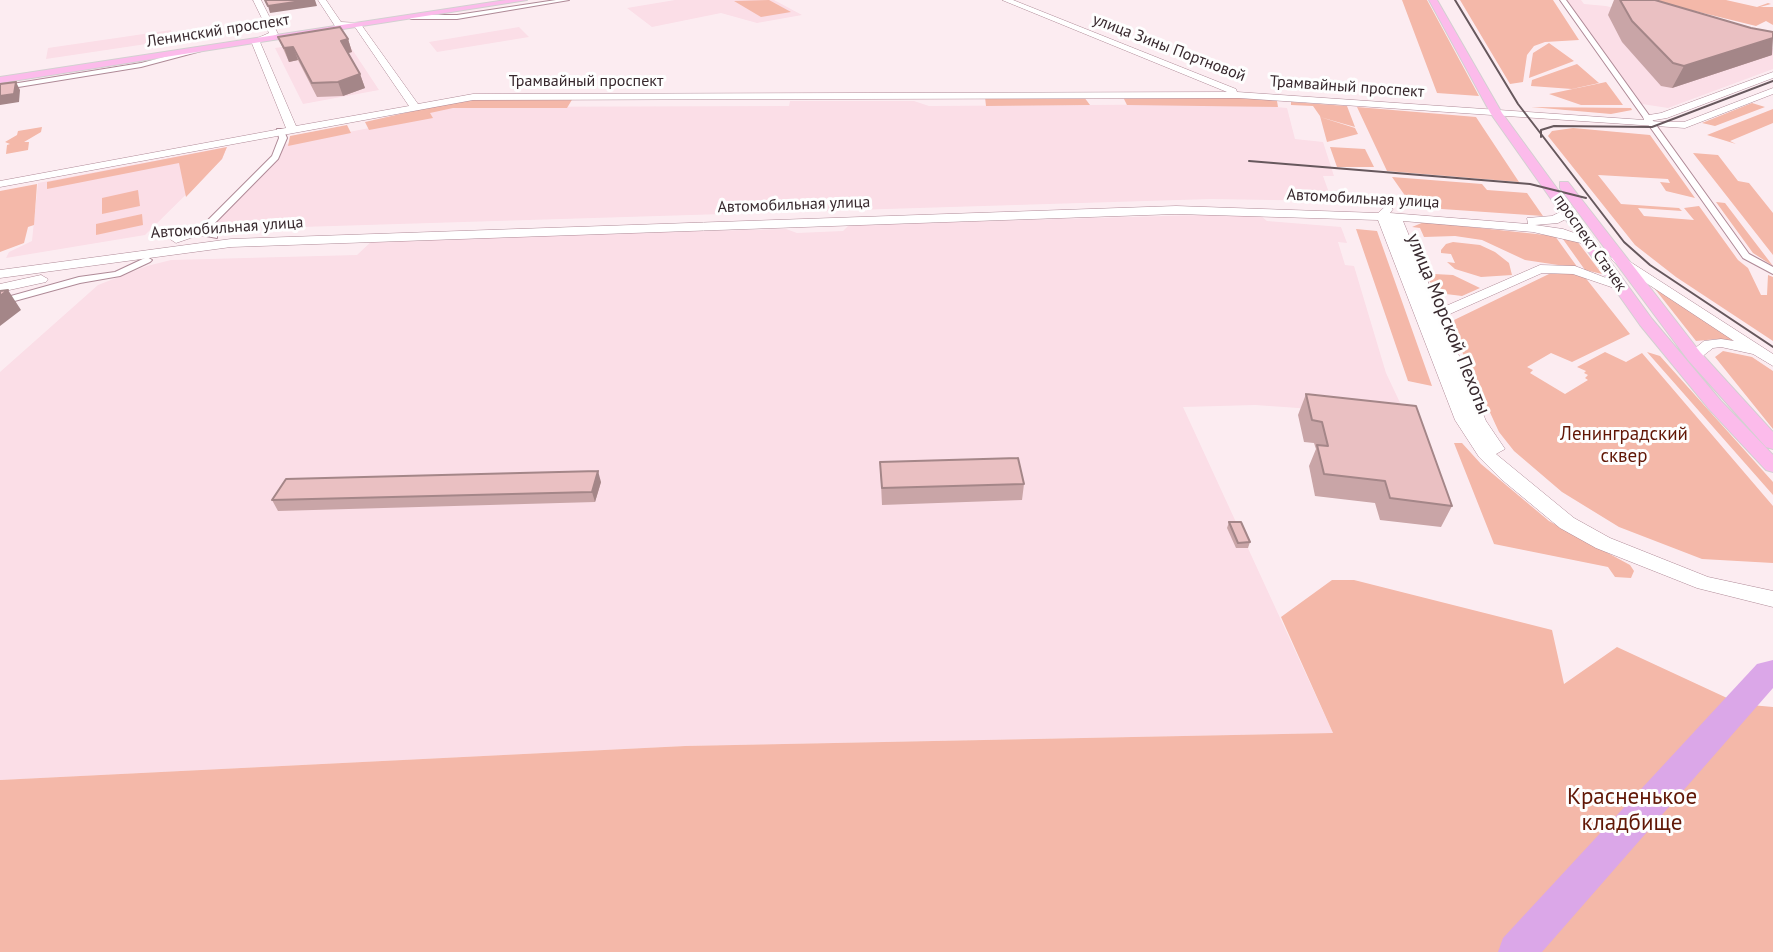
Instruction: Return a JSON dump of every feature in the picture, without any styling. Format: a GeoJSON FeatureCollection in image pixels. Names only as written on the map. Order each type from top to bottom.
{"type":"FeatureCollection","features":[{"type":"Feature","properties":{"kind":"main road","name":"Ленинский проспект"},"geometry":{"type":"LineString","coordinates":[[0,78],[499,0]]}},
{"type":"Feature","properties":{"kind":"main road","name":"Ленинский проспект"},"geometry":{"type":"LineString","coordinates":[[339,26],[523,0]]}},
{"type":"Feature","properties":{"kind":"main road","name":"проспект Стачек"},"geometry":{"type":"LineString","coordinates":[[1433,0],[1568,213],[1620,286],[1687,360],[1773,466]]}},
{"type":"Feature","properties":{"kind":"main road","name":"проспект Стачек"},"geometry":{"type":"LineString","coordinates":[[1443,0],[1503,112],[1618,258],[1687,360],[1773,443]]}},
{"type":"Feature","properties":{"kind":"main road","name":"Ленинский проспект"},"geometry":{"type":"LineString","coordinates":[[0,78],[275,36]]}},
{"type":"Feature","properties":{"kind":"street"},"geometry":{"type":"LineString","coordinates":[[257,0],[275,36]]}},
{"type":"Feature","properties":{"kind":"street"},"geometry":{"type":"LineString","coordinates":[[322,0],[339,26]]}},
{"type":"Feature","properties":{"kind":"street"},"geometry":{"type":"LineString","coordinates":[[411,17],[457,17],[566,0]]}},
{"type":"Feature","properties":{"kind":"street","name":"улица Зины Портновой"},"geometry":{"type":"LineString","coordinates":[[1006,0],[1240,93]]}},
{"type":"Feature","properties":{"kind":"street","name":"улица Зины Портновой"},"geometry":{"type":"LineString","coordinates":[[1014,0],[1240,93]]}},
{"type":"Feature","properties":{"kind":"street"},"geometry":{"type":"LineString","coordinates":[[1563,0],[1647,122],[1746,256],[1769,269]]}},
{"type":"Feature","properties":{"kind":"street"},"geometry":{"type":"LineString","coordinates":[[357,25],[414,106]]}},
{"type":"Feature","properties":{"kind":"street"},"geometry":{"type":"LineString","coordinates":[[209,232],[275,158],[286,130],[255,41]]}},
{"type":"Feature","properties":{"kind":"street"},"geometry":{"type":"LineString","coordinates":[[0,88],[141,65],[203,49]]}},
{"type":"Feature","properties":{"kind":"street"},"geometry":{"type":"LineString","coordinates":[[1180,70],[1185,89],[1180,94]]}},
{"type":"Feature","properties":{"kind":"street"},"geometry":{"type":"LineString","coordinates":[[1647,122],[1773,75]]}},
{"type":"Feature","properties":{"kind":"street"},"geometry":{"type":"LineString","coordinates":[[1647,122],[1685,125],[1773,91]]}},
{"type":"Feature","properties":{"kind":"street","name":"Трамвайный проспект"},"geometry":{"type":"LineString","coordinates":[[0,184],[414,106],[482,97],[1240,93],[1647,122]]}},
{"type":"Feature","properties":{"kind":"street","name":"Автомобильная улица"},"geometry":{"type":"LineString","coordinates":[[0,267],[209,232],[1180,205],[1544,221],[1568,213]]}},
{"type":"Feature","properties":{"kind":"street","name":"Автомобильная улица"},"geometry":{"type":"LineString","coordinates":[[0,274],[231,243],[1176,210],[1388,214],[1533,228],[1573,236],[1590,243]]}},
{"type":"Feature","properties":{"kind":"street","name":"улица Морской Пехоты"},"geometry":{"type":"LineString","coordinates":[[1388,214],[1425,291],[1485,432],[1500,452],[1548,496],[1578,517],[1640,548],[1704,571],[1773,587]]}},
{"type":"Feature","properties":{"kind":"street","name":"улица Морской Пехоты"},"geometry":{"type":"LineString","coordinates":[[1388,214],[1463,420],[1485,453],[1507,475],[1557,515],[1603,543],[1694,580],[1773,599]]}},
{"type":"Feature","properties":{"kind":"street"},"geometry":{"type":"LineString","coordinates":[[0,288],[147,260],[227,251],[324,246],[376,236]]}},
{"type":"Feature","properties":{"kind":"street"},"geometry":{"type":"LineString","coordinates":[[1618,258],[1767,356]]}},
{"type":"Feature","properties":{"kind":"street"},"geometry":{"type":"LineString","coordinates":[[0,302],[79,280],[127,271],[147,260]]}},
{"type":"Feature","properties":{"kind":"street"},"geometry":{"type":"LineString","coordinates":[[109,275],[121,265]]}},
{"type":"Feature","properties":{"kind":"street"},"geometry":{"type":"LineString","coordinates":[[1434,316],[1529,271],[1550,267],[1586,273],[1620,286]]}},
{"type":"Feature","properties":{"kind":"street"},"geometry":{"type":"LineString","coordinates":[[1425,291],[1445,298],[1472,300]]}},
{"type":"Feature","properties":{"kind":"street"},"geometry":{"type":"LineString","coordinates":[[1687,360],[1701,348],[1721,343],[1767,356]]}},
{"type":"Feature","properties":{"kind":"shaded area"},"geometry":{"type":"Polygon","coordinates":[[[675,0],[774,0],[802,15],[757,23],[721,13],[652,27],[627,8],[675,0]]]}},
{"type":"Feature","properties":{"kind":"shaded area"},"geometry":{"type":"Polygon","coordinates":[[[1567,0],[1581,0],[1584,4],[1606,6],[1773,48],[1773,69],[1668,108],[1642,104],[1567,0]]]}},
{"type":"Feature","properties":{"kind":"shaded area"},"geometry":{"type":"Polygon","coordinates":[[[519,27],[529,37],[437,52],[429,42],[519,27]]]}},
{"type":"Feature","properties":{"kind":"shaded area"},"geometry":{"type":"Polygon","coordinates":[[[171,30],[173,40],[46,59],[48,48],[171,30]]]}},
{"type":"Feature","properties":{"kind":"shaded area"},"geometry":{"type":"Polygon","coordinates":[[[344,37],[379,90],[303,104],[275,48],[344,37]]]}},
{"type":"Feature","properties":{"kind":"shaded area"},"geometry":{"type":"Polygon","coordinates":[[[790,101],[914,101],[929,106],[1238,104],[1287,108],[1295,139],[1323,142],[1334,176],[1323,176],[1332,201],[1211,199],[301,227],[303,223],[212,226],[278,158],[286,144],[427,117],[425,113],[454,107],[789,106],[790,101]]]}},
{"type":"Feature","properties":{"kind":"shaded area"},"geometry":{"type":"Polygon","coordinates":[[[227,147],[222,159],[145,235],[6,258],[9,252],[32,241],[38,183],[227,147]]]}},
{"type":"Feature","properties":{"kind":"shaded area"},"geometry":{"type":"Polygon","coordinates":[[[1235,214],[1261,216],[1267,221],[1341,227],[1347,243],[1338,242],[1345,265],[1354,266],[1386,373],[1410,424],[1327,410],[1255,405],[1183,407],[1333,733],[685,746],[0,780],[0,372],[98,285],[171,260],[357,255],[374,239],[786,229],[797,233],[843,231],[849,225],[1235,214]]]}},
{"type":"Feature","properties":{"kind":"green space"},"geometry":{"type":"Polygon","coordinates":[[[769,0],[791,12],[761,17],[734,1],[769,0]]]}},
{"type":"Feature","properties":{"kind":"green space"},"geometry":{"type":"Polygon","coordinates":[[[1402,0],[1427,0],[1479,96],[1437,93],[1402,0]]]}},
{"type":"Feature","properties":{"kind":"green space"},"geometry":{"type":"Polygon","coordinates":[[[1460,0],[1553,0],[1579,40],[1545,42],[1534,46],[1527,55],[1523,82],[1510,84],[1460,0]]]}},
{"type":"Feature","properties":{"kind":"green space"},"geometry":{"type":"Polygon","coordinates":[[[1650,0],[1726,0],[1757,7],[1768,3],[1771,4],[1760,7],[1773,7],[1773,25],[1766,21],[1756,26],[1650,0]]]}},
{"type":"Feature","properties":{"kind":"green space"},"geometry":{"type":"Polygon","coordinates":[[[1549,43],[1574,61],[1529,78],[1533,53],[1549,43]]]}},
{"type":"Feature","properties":{"kind":"green space"},"geometry":{"type":"Polygon","coordinates":[[[1577,64],[1599,83],[1572,89],[1531,86],[1532,80],[1577,64]]]}},
{"type":"Feature","properties":{"kind":"green space"},"geometry":{"type":"Polygon","coordinates":[[[1606,82],[1623,105],[1581,105],[1549,94],[1606,82]]]}},
{"type":"Feature","properties":{"kind":"green space"},"geometry":{"type":"Polygon","coordinates":[[[985,97],[1084,97],[1090,105],[986,106],[985,97]]]}},
{"type":"Feature","properties":{"kind":"green space"},"geometry":{"type":"Polygon","coordinates":[[[1123,97],[1252,97],[1277,101],[1278,107],[1127,105],[1123,97]]]}},
{"type":"Feature","properties":{"kind":"green space"},"geometry":{"type":"Polygon","coordinates":[[[573,98],[567,108],[453,108],[430,113],[433,118],[369,130],[365,122],[462,100],[573,98]]]}},
{"type":"Feature","properties":{"kind":"green space"},"geometry":{"type":"Polygon","coordinates":[[[1291,102],[1347,106],[1355,127],[1320,117],[1313,106],[1291,105],[1291,102]]]}},
{"type":"Feature","properties":{"kind":"green space"},"geometry":{"type":"Polygon","coordinates":[[[1752,103],[1765,107],[1715,126],[1702,123],[1752,103]]]}},
{"type":"Feature","properties":{"kind":"green space"},"geometry":{"type":"Polygon","coordinates":[[[1357,107],[1476,117],[1519,182],[1387,171],[1357,107]]]}},
{"type":"Feature","properties":{"kind":"green space"},"geometry":{"type":"Polygon","coordinates":[[[1531,107],[1631,108],[1632,110],[1611,114],[1531,107]]]}},
{"type":"Feature","properties":{"kind":"green space"},"geometry":{"type":"Polygon","coordinates":[[[1773,109],[1773,123],[1730,141],[1736,144],[1707,135],[1773,109]]]}},
{"type":"Feature","properties":{"kind":"green space"},"geometry":{"type":"Polygon","coordinates":[[[1320,117],[1355,128],[1358,134],[1327,142],[1320,117]]]}},
{"type":"Feature","properties":{"kind":"green space"},"geometry":{"type":"Polygon","coordinates":[[[347,125],[351,133],[288,146],[290,136],[347,125]]]}},
{"type":"Feature","properties":{"kind":"green space"},"geometry":{"type":"Polygon","coordinates":[[[42,127],[41,132],[24,142],[29,142],[28,150],[6,154],[7,145],[10,144],[5,142],[17,135],[18,131],[42,127]]]}},
{"type":"Feature","properties":{"kind":"green space"},"geometry":{"type":"Polygon","coordinates":[[[1573,128],[1650,135],[1695,198],[1666,191],[1660,182],[1670,183],[1668,179],[1598,175],[1621,204],[1679,208],[1682,211],[1638,208],[1644,216],[1694,220],[1684,208],[1699,206],[1738,260],[1748,268],[1761,295],[1767,295],[1768,275],[1773,277],[1773,341],[1676,277],[1635,245],[1548,136],[1552,131],[1573,128]]]}},
{"type":"Feature","properties":{"kind":"green space"},"geometry":{"type":"Polygon","coordinates":[[[227,147],[222,159],[186,197],[179,163],[47,189],[47,182],[227,147]]]}},
{"type":"Feature","properties":{"kind":"green space"},"geometry":{"type":"Polygon","coordinates":[[[1330,147],[1365,149],[1374,167],[1337,167],[1330,147]]]}},
{"type":"Feature","properties":{"kind":"green space"},"geometry":{"type":"Polygon","coordinates":[[[1693,153],[1718,155],[1738,181],[1749,183],[1773,213],[1773,255],[1693,153]]]}},
{"type":"Feature","properties":{"kind":"green space"},"geometry":{"type":"Polygon","coordinates":[[[1392,177],[1482,184],[1487,190],[1527,193],[1543,216],[1413,207],[1392,177]]]}},
{"type":"Feature","properties":{"kind":"green space"},"geometry":{"type":"Polygon","coordinates":[[[37,184],[34,225],[28,227],[24,243],[0,252],[0,191],[37,184]]]}},
{"type":"Feature","properties":{"kind":"green space"},"geometry":{"type":"Polygon","coordinates":[[[138,190],[140,206],[102,214],[102,198],[138,190]]]}},
{"type":"Feature","properties":{"kind":"green space"},"geometry":{"type":"Polygon","coordinates":[[[1716,202],[1725,203],[1773,266],[1753,253],[1716,202]]]}},
{"type":"Feature","properties":{"kind":"green space"},"geometry":{"type":"Polygon","coordinates":[[[142,214],[143,225],[96,235],[96,224],[142,214]]]}},
{"type":"Feature","properties":{"kind":"green space"},"geometry":{"type":"Polygon","coordinates":[[[1424,222],[1555,236],[1578,268],[1525,260],[1482,240],[1455,236],[1424,237],[1420,228],[1412,227],[1424,222]]]}},
{"type":"Feature","properties":{"kind":"green space"},"geometry":{"type":"Polygon","coordinates":[[[1356,229],[1377,231],[1432,386],[1408,381],[1356,229]]]}},
{"type":"Feature","properties":{"kind":"green space"},"geometry":{"type":"Polygon","coordinates":[[[1560,235],[1577,241],[1602,274],[1585,270],[1560,235]]]}},
{"type":"Feature","properties":{"kind":"green space"},"geometry":{"type":"Polygon","coordinates":[[[1453,242],[1480,245],[1495,252],[1509,263],[1512,275],[1481,277],[1455,269],[1447,262],[1455,263],[1451,254],[1441,253],[1446,244],[1453,242]]]}},
{"type":"Feature","properties":{"kind":"green space","name":"Ленинградский сквер"},"geometry":{"type":"Polygon","coordinates":[[[1561,272],[1584,276],[1630,334],[1572,362],[1551,353],[1527,367],[1533,370],[1530,373],[1565,394],[1588,380],[1585,378],[1588,375],[1584,373],[1586,371],[1577,367],[1605,352],[1626,362],[1642,353],[1773,506],[1773,563],[1702,559],[1619,527],[1562,492],[1514,451],[1499,432],[1452,330],[1452,321],[1549,274],[1561,272]]]}},
{"type":"Feature","properties":{"kind":"green space"},"geometry":{"type":"Polygon","coordinates":[[[1434,274],[1453,275],[1480,288],[1462,296],[1438,293],[1428,279],[1434,274]]]}},
{"type":"Feature","properties":{"kind":"green space"},"geometry":{"type":"Polygon","coordinates":[[[1651,284],[1742,342],[1717,339],[1696,341],[1651,284]]]}},
{"type":"Feature","properties":{"kind":"green space"},"geometry":{"type":"Polygon","coordinates":[[[1723,351],[1752,357],[1773,371],[1773,429],[1715,357],[1723,351]]]}},
{"type":"Feature","properties":{"kind":"green space"},"geometry":{"type":"Polygon","coordinates":[[[1647,352],[1660,356],[1773,482],[1773,495],[1647,352]]]}},
{"type":"Feature","properties":{"kind":"green space"},"geometry":{"type":"Polygon","coordinates":[[[1454,443],[1462,443],[1481,464],[1549,521],[1630,565],[1634,571],[1631,578],[1615,577],[1608,567],[1494,544],[1454,443]]]}},
{"type":"Feature","properties":{"kind":"green space","name":"Красненькое кладбище"},"geometry":{"type":"Polygon","coordinates":[[[1332,580],[1354,580],[1552,630],[1564,684],[1617,647],[1740,704],[1773,707],[1773,952],[0,952],[0,780],[685,746],[1333,733],[1281,617],[1332,580]]]}},
{"type":"Feature","properties":{"kind":"building"},"geometry":{"type":"Polygon","coordinates":[[[265,0],[308,0],[268,6],[265,0]]]}},
{"type":"Feature","properties":{"kind":"building"},"geometry":{"type":"Polygon","coordinates":[[[1620,0],[1655,0],[1773,32],[1773,38],[1684,66],[1673,63],[1632,21],[1620,0]]]}},
{"type":"Feature","properties":{"kind":"building"},"geometry":{"type":"Polygon","coordinates":[[[340,27],[348,39],[341,41],[360,74],[338,82],[312,83],[293,47],[284,48],[278,37],[340,27]]]}},
{"type":"Feature","properties":{"kind":"building"},"geometry":{"type":"Polygon","coordinates":[[[16,82],[14,94],[0,96],[0,84],[16,82]]]}},
{"type":"Feature","properties":{"kind":"building"},"geometry":{"type":"Polygon","coordinates":[[[1306,394],[1416,406],[1452,506],[1390,498],[1385,481],[1324,474],[1317,445],[1328,446],[1322,422],[1312,420],[1306,394]]]}},
{"type":"Feature","properties":{"kind":"building"},"geometry":{"type":"Polygon","coordinates":[[[1018,458],[1024,484],[882,488],[880,462],[1018,458]]]}},
{"type":"Feature","properties":{"kind":"building"},"geometry":{"type":"Polygon","coordinates":[[[598,471],[592,492],[272,500],[286,479],[598,471]]]}},
{"type":"Feature","properties":{"kind":"building"},"geometry":{"type":"Polygon","coordinates":[[[1229,522],[1241,522],[1250,542],[1238,543],[1229,522]]]}},
{"type":"Feature","properties":{"kind":"waterway"},"geometry":{"type":"LineString","coordinates":[[1517,952],[1768,673],[1773,672]]}},
{"type":"Feature","properties":{"kind":"tram line"},"geometry":{"type":"LineString","coordinates":[[1455,0],[1518,104],[1541,134]]}},
{"type":"Feature","properties":{"kind":"tram line"},"geometry":{"type":"LineString","coordinates":[[1541,134],[1541,130],[1554,126],[1652,127],[1773,81]]}},
{"type":"Feature","properties":{"kind":"tram line"},"geometry":{"type":"LineString","coordinates":[[1541,134],[1624,242],[1650,265],[1773,347]]}},
{"type":"Feature","properties":{"kind":"tram line"},"geometry":{"type":"LineString","coordinates":[[1249,161],[1530,184],[1586,198]]}}]}
